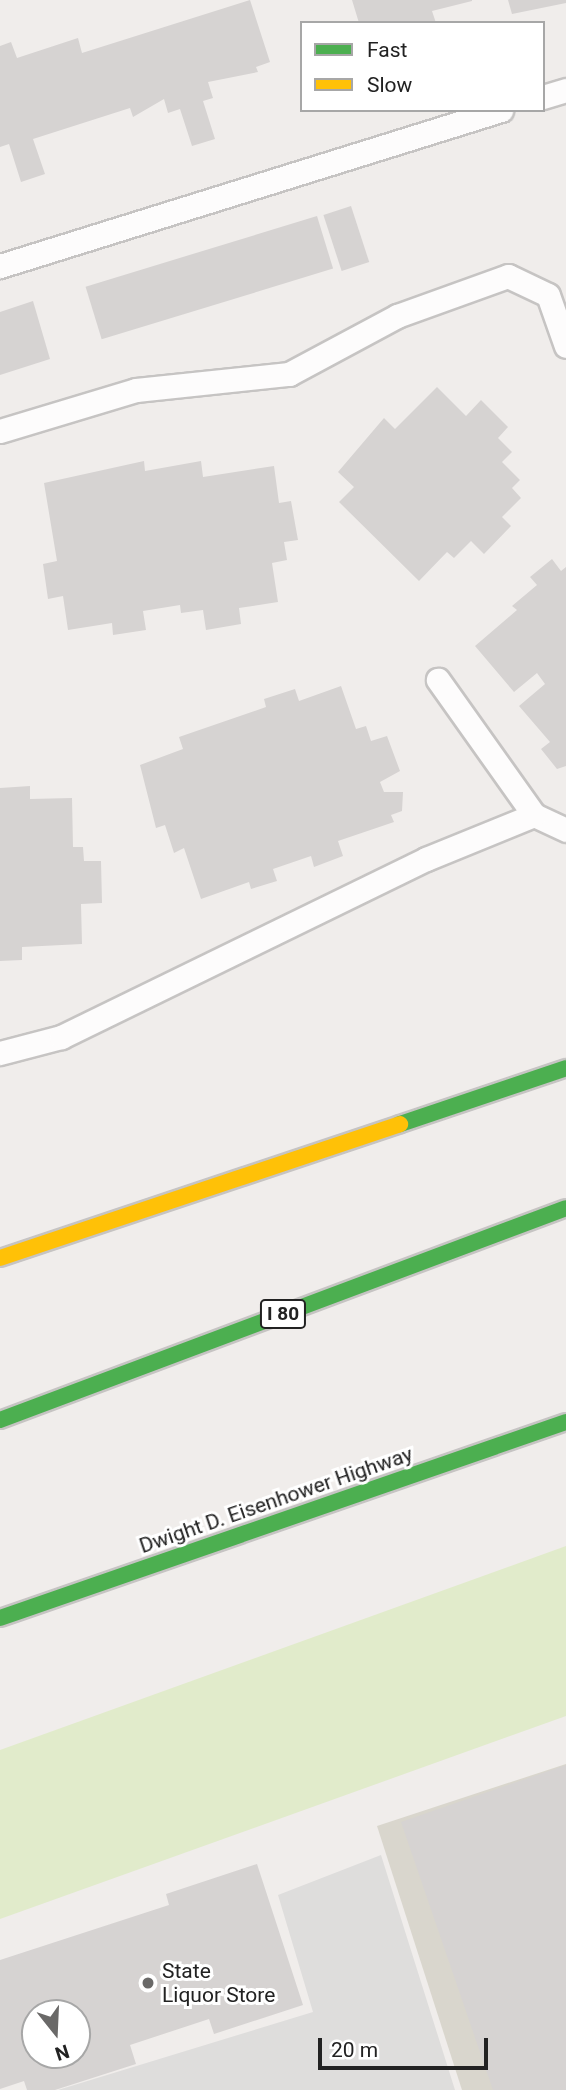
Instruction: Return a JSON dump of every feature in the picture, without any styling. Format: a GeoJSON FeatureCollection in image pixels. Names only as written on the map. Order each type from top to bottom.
{"type":"FeatureCollection","features":[{"type":"Feature","properties":{"kind":"highway"},"geometry":{"type":"LineString","coordinates":[[0,1258],[566,1068]]}},
{"type":"Feature","properties":{"kind":"highway","name":"I 80"},"geometry":{"type":"LineString","coordinates":[[0,1420],[566,1208]]}},
{"type":"Feature","properties":{"kind":"highway","name":"Dwight D. Eisenhower Highway"},"geometry":{"type":"LineString","coordinates":[[0,1618],[566,1422]]}},
{"type":"Feature","properties":{"kind":"lane"},"geometry":{"type":"LineString","coordinates":[[545,96],[566,90]]}},
{"type":"Feature","properties":{"kind":"lane"},"geometry":{"type":"LineString","coordinates":[[0,266],[495,112]]}},
{"type":"Feature","properties":{"kind":"lane"},"geometry":{"type":"LineString","coordinates":[[0,431],[136,390],[289,374],[397,316],[508,276],[548,295],[566,345]]}},
{"type":"Feature","properties":{"kind":"lane"},"geometry":{"type":"LineString","coordinates":[[438,680],[534,815],[566,830]]}},
{"type":"Feature","properties":{"kind":"lane"},"geometry":{"type":"LineString","coordinates":[[0,1053],[61,1037],[426,859],[534,815]]}},
{"type":"Feature","properties":{"kind":"shaded area"},"geometry":{"type":"Polygon","coordinates":[[[566,1764],[566,2090],[462,2090],[377,1826],[566,1764]]]}},
{"type":"Feature","properties":{"kind":"shaded area"},"geometry":{"type":"Polygon","coordinates":[[[381,1855],[455,2090],[58,2090],[313,2012],[278,1895],[381,1855]]]}},
{"type":"Feature","properties":{"kind":"green space"},"geometry":{"type":"Polygon","coordinates":[[[566,1546],[566,1716],[0,1919],[0,1750],[566,1546]]]}},
{"type":"Feature","properties":{"kind":"building"},"geometry":{"type":"Polygon","coordinates":[[[250,0],[270,62],[256,67],[258,72],[208,82],[213,98],[203,101],[215,139],[192,146],[180,109],[168,113],[164,99],[133,117],[130,108],[33,139],[45,174],[21,182],[9,144],[0,147],[0,46],[11,42],[17,58],[78,38],[82,53],[250,0]]]}},
{"type":"Feature","properties":{"kind":"building"},"geometry":{"type":"Polygon","coordinates":[[[352,0],[472,0],[432,11],[435,21],[358,21],[352,0]]]}},
{"type":"Feature","properties":{"kind":"building"},"geometry":{"type":"Polygon","coordinates":[[[508,0],[566,0],[566,3],[512,14],[508,0]]]}},
{"type":"Feature","properties":{"kind":"building"},"geometry":{"type":"Polygon","coordinates":[[[351,206],[369,262],[342,271],[323,215],[351,206]]]}},
{"type":"Feature","properties":{"kind":"building"},"geometry":{"type":"Polygon","coordinates":[[[317,216],[333,269],[102,339],[86,287],[317,216]]]}},
{"type":"Feature","properties":{"kind":"building"},"geometry":{"type":"Polygon","coordinates":[[[33,301],[50,359],[0,375],[0,312],[33,301]]]}},
{"type":"Feature","properties":{"kind":"building"},"geometry":{"type":"Polygon","coordinates":[[[437,387],[466,416],[481,400],[508,427],[498,438],[512,452],[502,462],[520,480],[512,488],[521,498],[502,517],[511,526],[484,554],[471,541],[454,558],[447,552],[419,581],[339,502],[354,487],[338,472],[384,418],[395,429],[437,387]]]}},
{"type":"Feature","properties":{"kind":"building"},"geometry":{"type":"Polygon","coordinates":[[[144,461],[145,471],[201,461],[203,477],[274,466],[279,503],[291,501],[298,540],[284,542],[287,560],[272,563],[278,602],[239,608],[241,624],[206,630],[203,610],[181,613],[180,605],[143,611],[146,630],[113,635],[112,623],[68,630],[63,596],[48,599],[43,564],[57,561],[44,483],[144,461]]]}},
{"type":"Feature","properties":{"kind":"building"},"geometry":{"type":"Polygon","coordinates":[[[552,559],[561,571],[566,567],[566,766],[557,769],[541,749],[550,742],[519,706],[545,684],[537,673],[514,692],[475,646],[517,610],[512,606],[537,585],[530,577],[552,559]]]}},
{"type":"Feature","properties":{"kind":"building"},"geometry":{"type":"Polygon","coordinates":[[[341,686],[356,729],[366,726],[371,741],[387,736],[400,771],[380,782],[384,792],[403,792],[402,811],[391,815],[394,822],[338,841],[343,856],[314,867],[311,856],[273,869],[277,881],[251,889],[249,882],[201,899],[184,848],[174,853],[165,825],[156,828],[140,765],[183,749],[179,737],[266,707],[264,699],[295,689],[299,701],[341,686]]]}},
{"type":"Feature","properties":{"kind":"building"},"geometry":{"type":"Polygon","coordinates":[[[30,786],[30,799],[72,798],[73,847],[83,847],[84,861],[101,861],[102,903],[81,904],[82,944],[22,947],[22,960],[0,961],[0,788],[30,786]]]}},
{"type":"Feature","properties":{"kind":"building"},"geometry":{"type":"Polygon","coordinates":[[[566,1765],[566,2090],[493,2090],[401,1822],[566,1765]]]}},
{"type":"Feature","properties":{"kind":"building","name":"State Liquor Store"},"geometry":{"type":"Polygon","coordinates":[[[257,1864],[303,2005],[214,2034],[209,2019],[130,2045],[136,2064],[55,2090],[27,2090],[24,2081],[0,2089],[0,1960],[169,1905],[166,1894],[257,1864]]]}},
{"type":"Feature","properties":{"kind":"traffic: fast"},"geometry":{"type":"LineString","coordinates":[[400,1124],[566,1068]]}},
{"type":"Feature","properties":{"kind":"traffic: fast"},"geometry":{"type":"LineString","coordinates":[[0,1420],[566,1208]]}},
{"type":"Feature","properties":{"kind":"traffic: fast"},"geometry":{"type":"LineString","coordinates":[[0,1618],[566,1422]]}},
{"type":"Feature","properties":{"kind":"traffic: slow"},"geometry":{"type":"LineString","coordinates":[[0,1258],[400,1124]]}},
{"type":"Feature","properties":{"kind":"place","name":"State Liquor Store"},"geometry":{"type":"Point","coordinates":[148,1983]}}]}
